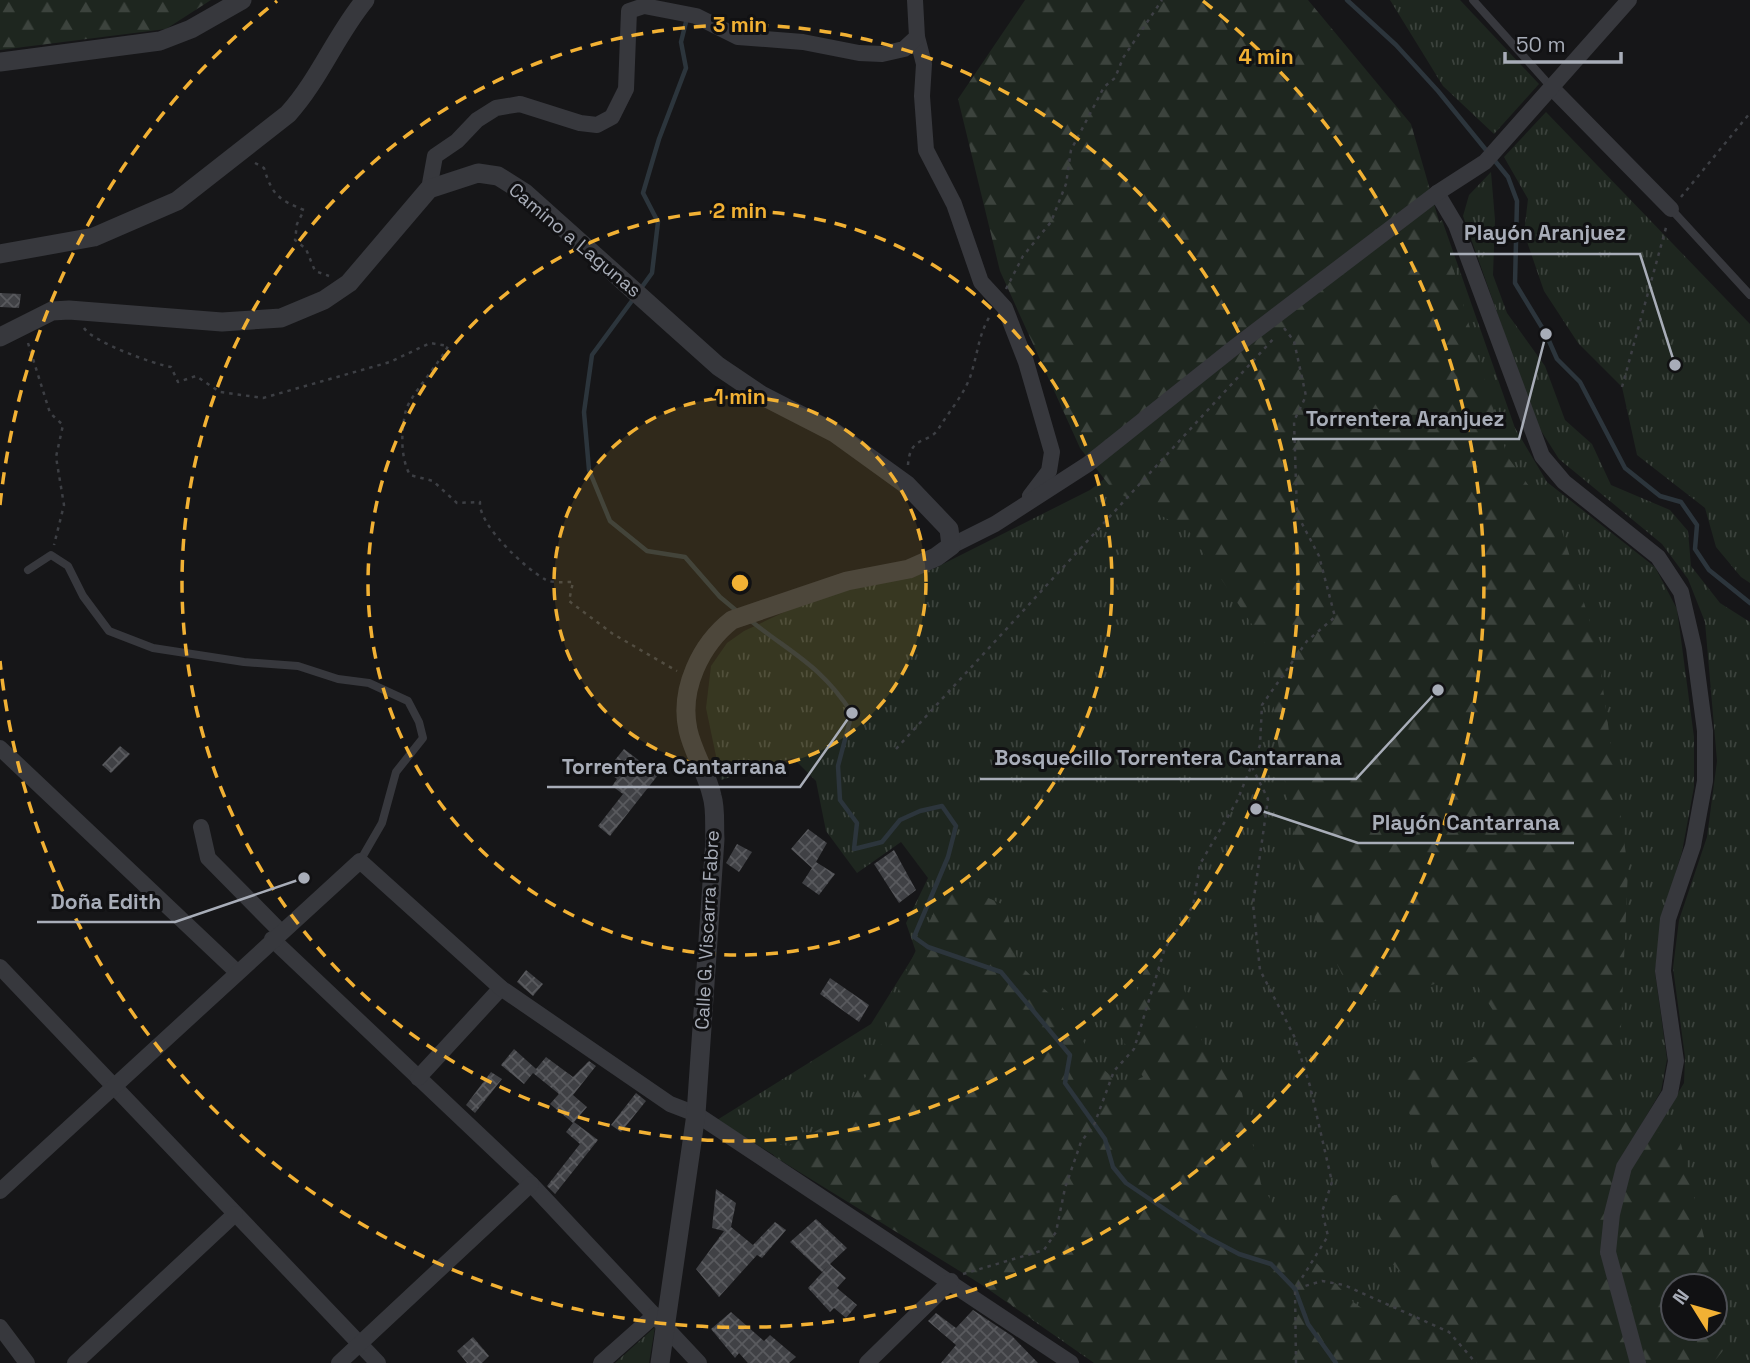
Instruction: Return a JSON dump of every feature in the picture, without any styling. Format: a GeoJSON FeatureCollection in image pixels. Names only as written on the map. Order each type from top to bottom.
{"type":"FeatureCollection","features":[{"type":"Feature","properties":{"kind":"street"},"geometry":{"type":"LineString","coordinates":[[0,62],[160,41],[191,29],[242,0]]}},
{"type":"Feature","properties":{"kind":"street"},"geometry":{"type":"LineString","coordinates":[[0,254],[94,237],[177,201],[288,114],[302,98],[331,47],[365,0]]}},
{"type":"Feature","properties":{"kind":"street"},"geometry":{"type":"LineString","coordinates":[[915,0],[917,37],[924,64],[922,96],[926,150],[954,204],[981,282],[1005,308],[1026,362],[1052,452],[1049,471],[1031,494],[995,524]]}},
{"type":"Feature","properties":{"kind":"street"},"geometry":{"type":"LineString","coordinates":[[951,546],[995,524],[1088,464],[1279,322],[1437,193],[1485,162],[1629,0]]}},
{"type":"Feature","properties":{"kind":"street"},"geometry":{"type":"LineString","coordinates":[[0,337],[52,311],[76,310],[222,322],[281,318],[324,300],[349,283],[429,189],[435,156],[457,141],[477,120],[496,108],[520,104],[580,123],[597,124],[612,117],[626,89],[629,11],[644,6],[696,16],[738,37],[803,42],[859,53],[882,54],[904,49],[917,37]]}},
{"type":"Feature","properties":{"kind":"street"},"geometry":{"type":"LineString","coordinates":[[1552,88],[1671,209]]}},
{"type":"Feature","properties":{"kind":"street","name":"Camino a Lagunas"},"geometry":{"type":"LineString","coordinates":[[429,189],[478,173],[498,176],[525,192],[719,366],[761,395],[835,433],[907,485],[949,529],[951,546]]}},
{"type":"Feature","properties":{"kind":"street"},"geometry":{"type":"LineString","coordinates":[[1437,193],[1456,225],[1542,456],[1564,482],[1658,557],[1681,592],[1694,648],[1705,731],[1705,781],[1693,846],[1668,919],[1662,971],[1676,1061],[1670,1093],[1625,1167],[1612,1214],[1608,1252],[1638,1363]]}},
{"type":"Feature","properties":{"kind":"street","name":"Calle G. Viscarra Fabre"},"geometry":{"type":"LineString","coordinates":[[660,1363],[660,1321],[696,1114],[715,839],[712,796],[687,727],[691,680],[701,656],[719,631],[732,620],[847,581],[909,569],[936,557],[951,546]]}},
{"type":"Feature","properties":{"kind":"street"},"geometry":{"type":"LineString","coordinates":[[0,748],[237,972]]}},
{"type":"Feature","properties":{"kind":"street"},"geometry":{"type":"LineString","coordinates":[[201,827],[208,858],[276,936],[418,1078],[531,1184],[699,1363]]}},
{"type":"Feature","properties":{"kind":"street"},"geometry":{"type":"LineString","coordinates":[[0,1191],[360,862],[501,988],[670,1104],[696,1114],[1071,1363]]}},
{"type":"Feature","properties":{"kind":"street"},"geometry":{"type":"LineString","coordinates":[[0,967],[378,1363]]}},
{"type":"Feature","properties":{"kind":"street"},"geometry":{"type":"LineString","coordinates":[[418,1078],[501,988]]}},
{"type":"Feature","properties":{"kind":"street"},"geometry":{"type":"LineString","coordinates":[[339,1363],[531,1184]]}},
{"type":"Feature","properties":{"kind":"street"},"geometry":{"type":"LineString","coordinates":[[75,1363],[235,1214]]}},
{"type":"Feature","properties":{"kind":"street"},"geometry":{"type":"LineString","coordinates":[[867,1363],[951,1282]]}},
{"type":"Feature","properties":{"kind":"street"},"geometry":{"type":"LineString","coordinates":[[601,1363],[660,1321]]}},
{"type":"Feature","properties":{"kind":"street"},"geometry":{"type":"LineString","coordinates":[[0,1327],[27,1363]]}},
{"type":"Feature","properties":{"kind":"lane"},"geometry":{"type":"LineString","coordinates":[[1473,0],[1552,88]]}},
{"type":"Feature","properties":{"kind":"lane"},"geometry":{"type":"LineString","coordinates":[[1671,209],[1750,295]]}},
{"type":"Feature","properties":{"kind":"lane"},"geometry":{"type":"LineString","coordinates":[[28,569],[51,555],[68,566],[82,596],[109,631],[153,648],[244,662],[298,666],[338,679],[369,683],[408,701],[419,722],[423,738],[396,772],[382,823],[360,862]]}},
{"type":"Feature","properties":{"kind":"path"},"geometry":{"type":"LineString","coordinates":[[907,485],[909,454],[917,440],[937,432],[972,374],[980,333],[1023,256],[1051,222],[1066,184],[1071,150],[1104,87],[1115,78],[1123,58],[1162,0]]}},
{"type":"Feature","properties":{"kind":"path"},"geometry":{"type":"LineString","coordinates":[[1622,387],[1671,209],[1750,113]]}},
{"type":"Feature","properties":{"kind":"path"},"geometry":{"type":"LineString","coordinates":[[244,149],[252,162],[264,168],[269,184],[281,201],[304,210],[297,224],[295,240],[306,249],[315,271],[349,283]]}},
{"type":"Feature","properties":{"kind":"path"},"geometry":{"type":"LineString","coordinates":[[76,310],[85,331],[97,341],[126,350],[150,363],[171,368],[178,382],[196,376],[220,392],[263,398],[390,362],[430,343],[448,346],[406,408],[402,449],[404,463],[410,475],[433,481],[457,503],[480,502],[479,511],[493,534],[547,581],[573,582],[569,601],[613,634],[691,680]]}},
{"type":"Feature","properties":{"kind":"path"},"geometry":{"type":"LineString","coordinates":[[896,749],[1279,322],[1292,319]]}},
{"type":"Feature","properties":{"kind":"path"},"geometry":{"type":"LineString","coordinates":[[951,1282],[965,1273],[1044,1250],[1056,1232],[1065,1188],[1081,1142],[1094,1125],[1114,1071],[1134,1049],[1165,948],[1194,906],[1200,864],[1237,801],[1252,766],[1260,745],[1262,705],[1307,641],[1335,617],[1319,556],[1297,514],[1294,421],[1306,396],[1294,341],[1279,322]]}},
{"type":"Feature","properties":{"kind":"path"},"geometry":{"type":"LineString","coordinates":[[22,326],[50,414],[63,425],[56,457],[64,505],[51,555]]}},
{"type":"Feature","properties":{"kind":"path"},"geometry":{"type":"LineString","coordinates":[[1252,766],[1268,799],[1253,904],[1259,970],[1294,1036],[1310,1086],[1332,1182],[1322,1212],[1328,1236],[1295,1289],[1296,1363]]}},
{"type":"Feature","properties":{"kind":"path"},"geometry":{"type":"LineString","coordinates":[[1295,1289],[1322,1281],[1344,1285],[1449,1332],[1476,1363]]}},
{"type":"Feature","properties":{"kind":"green space"},"geometry":{"type":"Polygon","coordinates":[[[0,0],[211,0],[166,29],[0,50],[0,0]]]}},
{"type":"Feature","properties":{"kind":"green space"},"geometry":{"type":"Polygon","coordinates":[[[1025,0],[1308,0],[1411,124],[1507,456],[1562,531],[1597,645],[1628,869],[1617,1118],[1680,1140],[1713,1272],[1659,1272],[1659,1342],[1729,1342],[1729,1338],[1730,1342],[1713,1363],[1096,1363],[992,1291],[775,1157],[765,1142],[789,1146],[843,1116],[877,1057],[901,982],[949,880],[1006,906],[1018,963],[1061,1005],[1097,1064],[1122,1085],[1143,1077],[1113,1022],[1133,1003],[1146,965],[1182,983],[1200,1038],[1242,1093],[1261,1184],[1295,1240],[1352,1301],[1371,1315],[1395,1294],[1402,1273],[1385,1255],[1376,1239],[1377,1222],[1384,1198],[1441,1184],[1389,1068],[1445,1073],[1475,1058],[1494,1012],[1470,974],[1357,1006],[1305,897],[1276,731],[1268,648],[1188,530],[1113,490],[1080,448],[1000,271],[958,99],[1025,0]]]}},
{"type":"Feature","properties":{"kind":"green space"},"geometry":{"type":"Polygon","coordinates":[[[1390,0],[1460,0],[1539,84],[1494,134],[1443,86],[1390,0]]]}},
{"type":"Feature","properties":{"kind":"green space"},"geometry":{"type":"Polygon","coordinates":[[[1546,112],[1750,324],[1750,583],[1741,577],[1716,547],[1705,508],[1637,455],[1622,387],[1578,343],[1544,291],[1524,233],[1528,199],[1504,157],[1546,112]]]}},
{"type":"Feature","properties":{"kind":"green space"},"geometry":{"type":"Polygon","coordinates":[[[1491,172],[1495,220],[1493,275],[1507,313],[1545,366],[1565,420],[1592,444],[1611,485],[1670,510],[1688,531],[1691,566],[1720,603],[1750,622],[1750,1363],[1647,1363],[1632,1170],[1684,1083],[1685,1057],[1673,968],[1679,920],[1707,837],[1717,761],[1705,622],[1688,579],[1662,544],[1559,459],[1536,423],[1463,216],[1469,195],[1491,172]]]}},
{"type":"Feature","properties":{"kind":"green space"},"geometry":{"type":"Polygon","coordinates":[[[1442,220],[1515,428],[1547,482],[1655,567],[1677,609],[1694,737],[1694,787],[1682,852],[1661,920],[1655,972],[1667,1059],[1661,1091],[1615,1169],[1628,1363],[1094,1363],[965,1273],[717,1120],[871,1024],[916,952],[906,923],[928,878],[901,842],[857,873],[826,831],[816,781],[793,758],[721,780],[706,708],[711,666],[727,643],[744,631],[840,586],[933,569],[1090,490],[1442,220]]]}},
{"type":"Feature","properties":{"kind":"green space"},"geometry":{"type":"Polygon","coordinates":[[[655,1327],[649,1363],[615,1363],[655,1327]]]}},
{"type":"Feature","properties":{"kind":"building"},"geometry":{"type":"Polygon","coordinates":[[[0,293],[21,294],[19,308],[0,307],[0,293]]]}},
{"type":"Feature","properties":{"kind":"building"},"geometry":{"type":"Polygon","coordinates":[[[120,746],[130,754],[111,773],[102,765],[120,746]]]}},
{"type":"Feature","properties":{"kind":"building"},"geometry":{"type":"Polygon","coordinates":[[[624,749],[658,775],[610,836],[598,826],[623,794],[612,786],[617,779],[606,771],[624,749]]]}},
{"type":"Feature","properties":{"kind":"building"},"geometry":{"type":"Polygon","coordinates":[[[808,829],[827,843],[816,862],[835,874],[819,895],[802,883],[812,868],[791,849],[808,829]]]}},
{"type":"Feature","properties":{"kind":"building"},"geometry":{"type":"Polygon","coordinates":[[[737,844],[752,852],[739,872],[726,863],[737,844]]]}},
{"type":"Feature","properties":{"kind":"building"},"geometry":{"type":"Polygon","coordinates":[[[894,850],[916,890],[899,903],[874,864],[894,850]]]}},
{"type":"Feature","properties":{"kind":"building"},"geometry":{"type":"Polygon","coordinates":[[[526,970],[543,984],[533,996],[517,982],[526,970]]]}},
{"type":"Feature","properties":{"kind":"building"},"geometry":{"type":"Polygon","coordinates":[[[830,978],[869,1005],[859,1022],[820,994],[830,978]]]}},
{"type":"Feature","properties":{"kind":"building"},"geometry":{"type":"Polygon","coordinates":[[[514,1049],[536,1069],[546,1057],[573,1077],[589,1061],[596,1066],[573,1095],[587,1107],[574,1122],[598,1140],[555,1194],[547,1186],[580,1144],[566,1132],[573,1123],[550,1104],[559,1094],[533,1073],[524,1084],[501,1065],[514,1049]]]}},
{"type":"Feature","properties":{"kind":"building"},"geometry":{"type":"Polygon","coordinates":[[[491,1072],[502,1079],[475,1113],[466,1105],[491,1072]]]}},
{"type":"Feature","properties":{"kind":"building"},"geometry":{"type":"Polygon","coordinates":[[[636,1093],[646,1101],[621,1132],[611,1125],[636,1093]]]}},
{"type":"Feature","properties":{"kind":"building"},"geometry":{"type":"Polygon","coordinates":[[[716,1189],[736,1203],[731,1227],[753,1245],[775,1222],[786,1230],[762,1258],[757,1255],[719,1297],[696,1269],[724,1231],[712,1228],[716,1189]]]}},
{"type":"Feature","properties":{"kind":"building"},"geometry":{"type":"Polygon","coordinates":[[[816,1219],[847,1248],[830,1264],[846,1278],[837,1288],[857,1305],[846,1318],[834,1308],[830,1312],[808,1288],[828,1266],[822,1272],[790,1242],[816,1219]]]}},
{"type":"Feature","properties":{"kind":"building"},"geometry":{"type":"Polygon","coordinates":[[[973,1310],[1012,1336],[1038,1363],[941,1363],[956,1345],[928,1321],[936,1313],[956,1328],[973,1310]]]}},
{"type":"Feature","properties":{"kind":"building"},"geometry":{"type":"Polygon","coordinates":[[[731,1312],[764,1341],[770,1335],[796,1357],[789,1363],[748,1363],[739,1353],[735,1358],[711,1329],[731,1312]]]}},
{"type":"Feature","properties":{"kind":"building"},"geometry":{"type":"Polygon","coordinates":[[[473,1337],[489,1356],[482,1363],[467,1363],[457,1351],[473,1337]]]}},
{"type":"Feature","properties":{"kind":"waterway"},"geometry":{"type":"LineString","coordinates":[[1347,0],[1396,45],[1438,91],[1508,177],[1517,201],[1515,283],[1546,334],[1557,359],[1580,382],[1625,468],[1660,496],[1681,502],[1697,525],[1695,549],[1709,570],[1750,603]]}},
{"type":"Feature","properties":{"kind":"waterway"},"geometry":{"type":"LineString","coordinates":[[639,291],[652,273],[658,222],[643,193],[659,139],[686,68],[681,42],[687,18]]}},
{"type":"Feature","properties":{"kind":"waterway"},"geometry":{"type":"LineString","coordinates":[[634,298],[592,355],[584,412],[589,470],[610,521],[647,551],[685,557],[720,597],[738,612]]}},
{"type":"Feature","properties":{"kind":"waterway"},"geometry":{"type":"LineString","coordinates":[[751,621],[817,672],[852,713],[838,766],[840,800],[857,823],[854,849],[882,842],[900,820],[920,811],[942,806],[956,826],[948,857],[914,937],[928,947],[1001,972],[1070,1055],[1065,1083],[1105,1139],[1113,1167],[1126,1183],[1203,1235],[1239,1254],[1271,1264],[1295,1289],[1308,1324],[1336,1363]]}},
{"type":"Feature","properties":{"kind":"place","name":"Torrentera Aranjuez"},"geometry":{"type":"Point","coordinates":[1546,334]}},
{"type":"Feature","properties":{"kind":"place","name":"Playón Aranjuez"},"geometry":{"type":"Point","coordinates":[1675,365]}},
{"type":"Feature","properties":{"kind":"place","name":"Bosquecillo Torrentera Cantarrana"},"geometry":{"type":"Point","coordinates":[1438,690]}},
{"type":"Feature","properties":{"kind":"place","name":"Torrentera Cantarrana"},"geometry":{"type":"Point","coordinates":[852,713]}},
{"type":"Feature","properties":{"kind":"place","name":"Playón Cantarrana"},"geometry":{"type":"Point","coordinates":[1256,809]}},
{"type":"Feature","properties":{"kind":"place","name":"Doña Edith"},"geometry":{"type":"Point","coordinates":[304,878]}}]}
